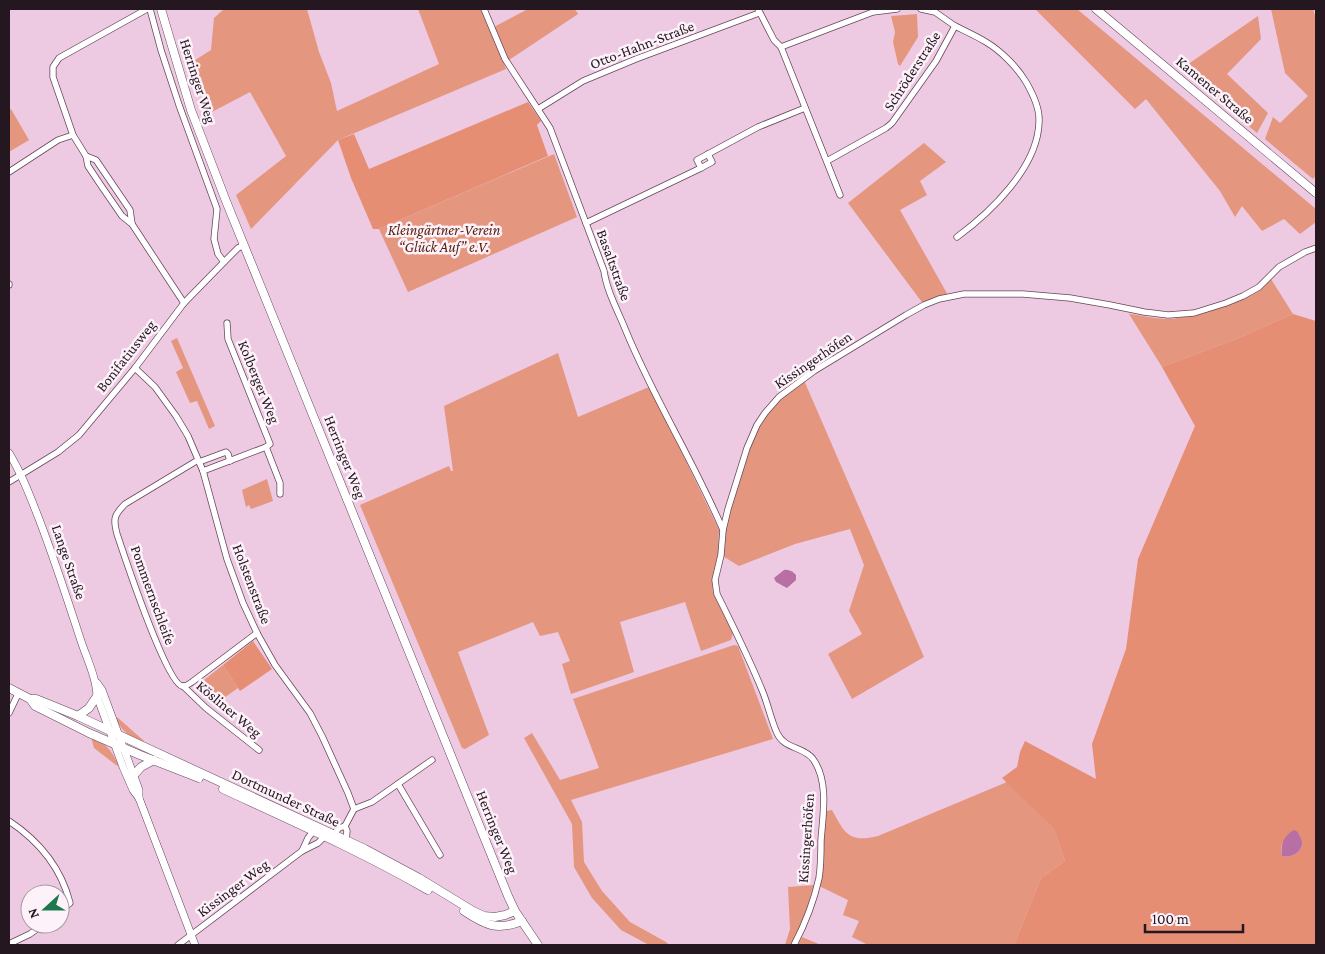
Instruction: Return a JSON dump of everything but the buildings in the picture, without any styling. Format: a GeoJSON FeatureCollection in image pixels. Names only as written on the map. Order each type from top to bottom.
{"type":"FeatureCollection","features":[{"type":"Feature","properties":{"kind":"main road","name":"Herringer Weg"},"geometry":{"type":"LineString","coordinates":[[161,9],[192,110],[226,201],[515,910]]}},
{"type":"Feature","properties":{"kind":"main road","name":"Kamener Straße"},"geometry":{"type":"LineString","coordinates":[[1096,9],[1316,193]]}},
{"type":"Feature","properties":{"kind":"main road","name":"Dortmunder Straße"},"geometry":{"type":"LineString","coordinates":[[9,688],[30,699],[36,699],[78,716],[315,829]]}},
{"type":"Feature","properties":{"kind":"main road"},"geometry":{"type":"LineString","coordinates":[[78,716],[89,708],[97,696]]}},
{"type":"Feature","properties":{"kind":"main road","name":"Dortmunder Straße"},"geometry":{"type":"LineString","coordinates":[[30,699],[34,706],[89,733],[365,849],[419,878],[479,914],[495,917],[515,910]]}},
{"type":"Feature","properties":{"kind":"main road"},"geometry":{"type":"LineString","coordinates":[[134,775],[141,766],[154,760]]}},
{"type":"Feature","properties":{"kind":"main road","name":"Dortmunder Straße"},"geometry":{"type":"LineString","coordinates":[[329,834],[364,857],[420,885],[479,921],[500,927],[522,921]]}},
{"type":"Feature","properties":{"kind":"main road"},"geometry":{"type":"LineString","coordinates":[[515,910],[538,945]]}},
{"type":"Feature","properties":{"kind":"street"},"geometry":{"type":"LineString","coordinates":[[148,9],[59,58],[53,67],[53,77],[73,135],[86,156],[92,173],[122,216],[132,224],[184,303]]}},
{"type":"Feature","properties":{"kind":"street","name":"Herringer Weg"},"geometry":{"type":"LineString","coordinates":[[148,9],[176,96],[217,209],[214,239],[218,254],[224,262]]}},
{"type":"Feature","properties":{"kind":"street","name":"Basaltstraße"},"geometry":{"type":"LineString","coordinates":[[484,9],[505,59],[550,128],[604,271],[606,283],[631,343],[658,402],[694,468],[723,530]]}},
{"type":"Feature","properties":{"kind":"street"},"geometry":{"type":"LineString","coordinates":[[781,47],[873,12],[897,9]]}},
{"type":"Feature","properties":{"kind":"street","name":"Schröderstraße"},"geometry":{"type":"LineString","coordinates":[[827,161],[892,123],[936,61],[955,26],[935,12],[921,9]]}},
{"type":"Feature","properties":{"kind":"street"},"geometry":{"type":"LineString","coordinates":[[759,11],[774,40],[781,47],[840,195]]}},
{"type":"Feature","properties":{"kind":"street","name":"Otto-Hahn-Straße"},"geometry":{"type":"LineString","coordinates":[[538,109],[583,81],[759,11]]}},
{"type":"Feature","properties":{"kind":"street"},"geometry":{"type":"LineString","coordinates":[[955,26],[987,42],[1014,65],[1032,92],[1040,121],[1032,153],[1010,188],[994,206],[957,237]]}},
{"type":"Feature","properties":{"kind":"street"},"geometry":{"type":"LineString","coordinates":[[701,168],[697,160],[758,127],[805,108]]}},
{"type":"Feature","properties":{"kind":"street"},"geometry":{"type":"LineString","coordinates":[[9,172],[58,140],[73,135]]}},
{"type":"Feature","properties":{"kind":"street"},"geometry":{"type":"LineString","coordinates":[[586,223],[712,162],[708,154]]}},
{"type":"Feature","properties":{"kind":"street"},"geometry":{"type":"LineString","coordinates":[[86,156],[96,160],[130,210],[132,224]]}},
{"type":"Feature","properties":{"kind":"street","name":"Bonifatiusweg"},"geometry":{"type":"LineString","coordinates":[[9,482],[58,452],[79,435],[135,368],[184,303],[238,248],[244,245]]}},
{"type":"Feature","properties":{"kind":"street","name":"Kissingerhöfen"},"geometry":{"type":"LineString","coordinates":[[794,945],[805,923],[819,876],[824,803],[823,785],[812,758],[807,753],[786,744],[776,732],[764,692],[717,594],[715,580],[728,509],[747,448],[757,425],[772,404],[814,371],[924,305],[939,299],[964,294],[1024,294],[1079,300],[1168,315],[1194,313],[1226,303],[1260,287],[1279,267],[1316,248]]}},
{"type":"Feature","properties":{"kind":"street","name":"Kolberger Weg"},"geometry":{"type":"LineString","coordinates":[[203,471],[270,444],[228,339],[227,323]]}},
{"type":"Feature","properties":{"kind":"street","name":"Holstenstraße"},"geometry":{"type":"LineString","coordinates":[[135,368],[155,388],[188,436],[203,471],[232,574],[243,603],[257,633],[275,664],[310,713],[354,809]]}},
{"type":"Feature","properties":{"kind":"street","name":"Kolberger Weg"},"geometry":{"type":"LineString","coordinates":[[266,447],[280,483],[280,494]]}},
{"type":"Feature","properties":{"kind":"street"},"geometry":{"type":"LineString","coordinates":[[199,461],[226,452],[230,461]]}},
{"type":"Feature","properties":{"kind":"street","name":"Lange Straße"},"geometry":{"type":"LineString","coordinates":[[9,454],[21,474],[61,577],[96,683],[97,696],[129,782],[139,798],[195,945]]}},
{"type":"Feature","properties":{"kind":"street","name":"Pommernschleife"},"geometry":{"type":"LineString","coordinates":[[183,686],[180,686],[171,674],[154,637],[114,524],[117,512],[124,504],[199,461]]}},
{"type":"Feature","properties":{"kind":"street"},"geometry":{"type":"LineString","coordinates":[[183,686],[192,682],[257,633]]}},
{"type":"Feature","properties":{"kind":"street","name":"Lange Straße"},"geometry":{"type":"LineString","coordinates":[[96,683],[102,690],[140,790],[139,798]]}},
{"type":"Feature","properties":{"kind":"street","name":"Kösliner Weg"},"geometry":{"type":"LineString","coordinates":[[183,686],[206,708],[259,750]]}},
{"type":"Feature","properties":{"kind":"street"},"geometry":{"type":"LineString","coordinates":[[9,712],[18,694]]}},
{"type":"Feature","properties":{"kind":"street"},"geometry":{"type":"LineString","coordinates":[[354,809],[372,802],[432,760]]}},
{"type":"Feature","properties":{"kind":"street"},"geometry":{"type":"LineString","coordinates":[[398,784],[440,855]]}},
{"type":"Feature","properties":{"kind":"street","name":"Kissinger Weg"},"geometry":{"type":"LineString","coordinates":[[178,945],[302,850],[318,843],[329,834],[345,826],[354,809]]}},
{"type":"Feature","properties":{"kind":"street"},"geometry":{"type":"LineString","coordinates":[[9,821],[39,844],[52,862],[63,884]]}},
{"type":"Feature","properties":{"kind":"street"},"geometry":{"type":"LineString","coordinates":[[345,826],[347,831],[346,841]]}},
{"type":"Feature","properties":{"kind":"street","name":"Kissinger Weg"},"geometry":{"type":"LineString","coordinates":[[302,850],[315,829]]}},
{"type":"Feature","properties":{"kind":"street"},"geometry":{"type":"LineString","coordinates":[[9,944],[30,934]]}},
{"type":"Feature","properties":{"kind":"green space"},"geometry":{"type":"Polygon","coordinates":[[[224,9],[307,9],[319,52],[331,83],[337,111],[439,64],[418,9],[481,9],[506,69],[338,140],[251,229],[236,195],[286,156],[250,92],[208,114],[192,62],[211,50],[214,18],[224,9]]]}},
{"type":"Feature","properties":{"kind":"green space"},"geometry":{"type":"Polygon","coordinates":[[[528,9],[575,9],[578,14],[509,60],[494,27],[528,9]]]}},
{"type":"Feature","properties":{"kind":"green space"},"geometry":{"type":"Polygon","coordinates":[[[1035,9],[1077,9],[1316,209],[1316,222],[1300,234],[1284,219],[1262,231],[1242,206],[1235,217],[1220,191],[1146,99],[1135,109],[1035,9]]]}},
{"type":"Feature","properties":{"kind":"green space"},"geometry":{"type":"Polygon","coordinates":[[[1271,9],[1313,9],[1316,19],[1316,175],[1313,179],[1265,139],[1273,117],[1280,123],[1308,96],[1285,73],[1271,9]]]}},
{"type":"Feature","properties":{"kind":"green space"},"geometry":{"type":"Polygon","coordinates":[[[917,14],[918,37],[900,66],[893,42],[895,32],[891,16],[917,14]]]}},
{"type":"Feature","properties":{"kind":"green space"},"geometry":{"type":"Polygon","coordinates":[[[1258,16],[1261,39],[1227,74],[1268,113],[1257,133],[1181,69],[1258,16]]]}},
{"type":"Feature","properties":{"kind":"green space"},"geometry":{"type":"Polygon","coordinates":[[[11,109],[29,140],[9,152],[9,111],[11,109]]]}},
{"type":"Feature","properties":{"kind":"green space"},"geometry":{"type":"Polygon","coordinates":[[[924,143],[946,162],[920,181],[927,195],[900,210],[949,297],[924,305],[848,203],[924,143]]]}},
{"type":"Feature","properties":{"kind":"green space","name":"Kleingärtner-Verein “Glück Auf” e.V."},"geometry":{"type":"Polygon","coordinates":[[[554,154],[577,217],[408,292],[379,229],[554,154]]]}},
{"type":"Feature","properties":{"kind":"green space"},"geometry":{"type":"Polygon","coordinates":[[[1271,279],[1293,314],[1236,339],[1162,367],[1129,314],[1168,319],[1204,313],[1245,299],[1264,287],[1271,279]]]}},
{"type":"Feature","properties":{"kind":"green space"},"geometry":{"type":"Polygon","coordinates":[[[177,338],[215,426],[209,429],[197,401],[190,403],[176,372],[183,368],[171,341],[177,338]]]}},
{"type":"Feature","properties":{"kind":"green space"},"geometry":{"type":"Polygon","coordinates":[[[558,353],[578,417],[649,387],[719,530],[718,554],[712,581],[713,593],[733,633],[731,640],[701,651],[685,602],[620,622],[634,672],[571,694],[562,664],[570,661],[558,632],[540,636],[533,622],[458,652],[489,735],[465,749],[462,748],[360,505],[449,466],[451,471],[453,471],[444,406],[558,353]]]}},
{"type":"Feature","properties":{"kind":"green space"},"geometry":{"type":"Polygon","coordinates":[[[803,378],[924,657],[852,699],[828,654],[862,634],[849,611],[864,565],[850,529],[795,544],[739,566],[721,555],[723,530],[739,469],[765,413],[803,378]]]}},
{"type":"Feature","properties":{"kind":"green space"},"geometry":{"type":"Polygon","coordinates":[[[267,479],[273,501],[251,509],[249,505],[246,507],[242,490],[267,479]]]}},
{"type":"Feature","properties":{"kind":"green space"},"geometry":{"type":"Polygon","coordinates":[[[734,645],[738,646],[773,739],[571,800],[582,822],[584,862],[602,891],[630,922],[669,945],[649,945],[621,930],[592,898],[574,867],[572,824],[524,738],[532,733],[560,780],[599,768],[573,699],[734,645]]]}},
{"type":"Feature","properties":{"kind":"green space"},"geometry":{"type":"Polygon","coordinates":[[[223,665],[238,688],[214,705],[194,688],[223,665]]]}},
{"type":"Feature","properties":{"kind":"green space"},"geometry":{"type":"Polygon","coordinates":[[[117,717],[144,741],[127,734],[121,728],[116,719],[117,717]]]}},
{"type":"Feature","properties":{"kind":"green space"},"geometry":{"type":"Polygon","coordinates":[[[91,737],[108,748],[119,766],[94,748],[91,737]]]}},
{"type":"Feature","properties":{"kind":"green space"},"geometry":{"type":"Polygon","coordinates":[[[1007,782],[1054,829],[1065,861],[1041,878],[1014,945],[868,945],[852,937],[859,921],[843,915],[848,900],[819,886],[826,811],[832,810],[849,835],[868,838],[878,836],[1007,782]]]}},
{"type":"Feature","properties":{"kind":"green space"},"geometry":{"type":"Polygon","coordinates":[[[814,885],[802,924],[791,945],[785,945],[790,929],[788,887],[814,885]]]}},
{"type":"Feature","properties":{"kind":"green space"},"geometry":{"type":"Polygon","coordinates":[[[802,937],[821,945],[798,945],[802,937]]]}},
{"type":"Feature","properties":{"kind":"shaded area"},"geometry":{"type":"Polygon","coordinates":[[[528,102],[541,121],[537,125],[548,156],[379,229],[373,229],[351,178],[338,140],[354,134],[369,169],[528,102]]]}},
{"type":"Feature","properties":{"kind":"shaded area"},"geometry":{"type":"Polygon","coordinates":[[[1293,314],[1316,321],[1316,945],[1014,945],[1041,878],[1065,861],[1054,829],[1002,778],[1017,767],[1020,752],[1025,741],[1096,779],[1092,744],[1126,649],[1138,559],[1195,426],[1162,367],[1236,339],[1293,314]],[[1298,832],[1282,844],[1282,856],[1291,856],[1301,848],[1302,843],[1298,832]]]}},
{"type":"Feature","properties":{"kind":"shaded area"},"geometry":{"type":"Polygon","coordinates":[[[784,570],[789,570],[796,575],[796,580],[787,588],[776,582],[774,578],[784,570]]]}},
{"type":"Feature","properties":{"kind":"shaded area"},"geometry":{"type":"Polygon","coordinates":[[[253,641],[272,669],[240,691],[223,665],[253,641]]]}},
{"type":"Feature","properties":{"kind":"shaded area"},"geometry":{"type":"Polygon","coordinates":[[[1294,830],[1298,832],[1301,838],[1301,848],[1294,855],[1282,856],[1284,841],[1294,830]]]}}]}
